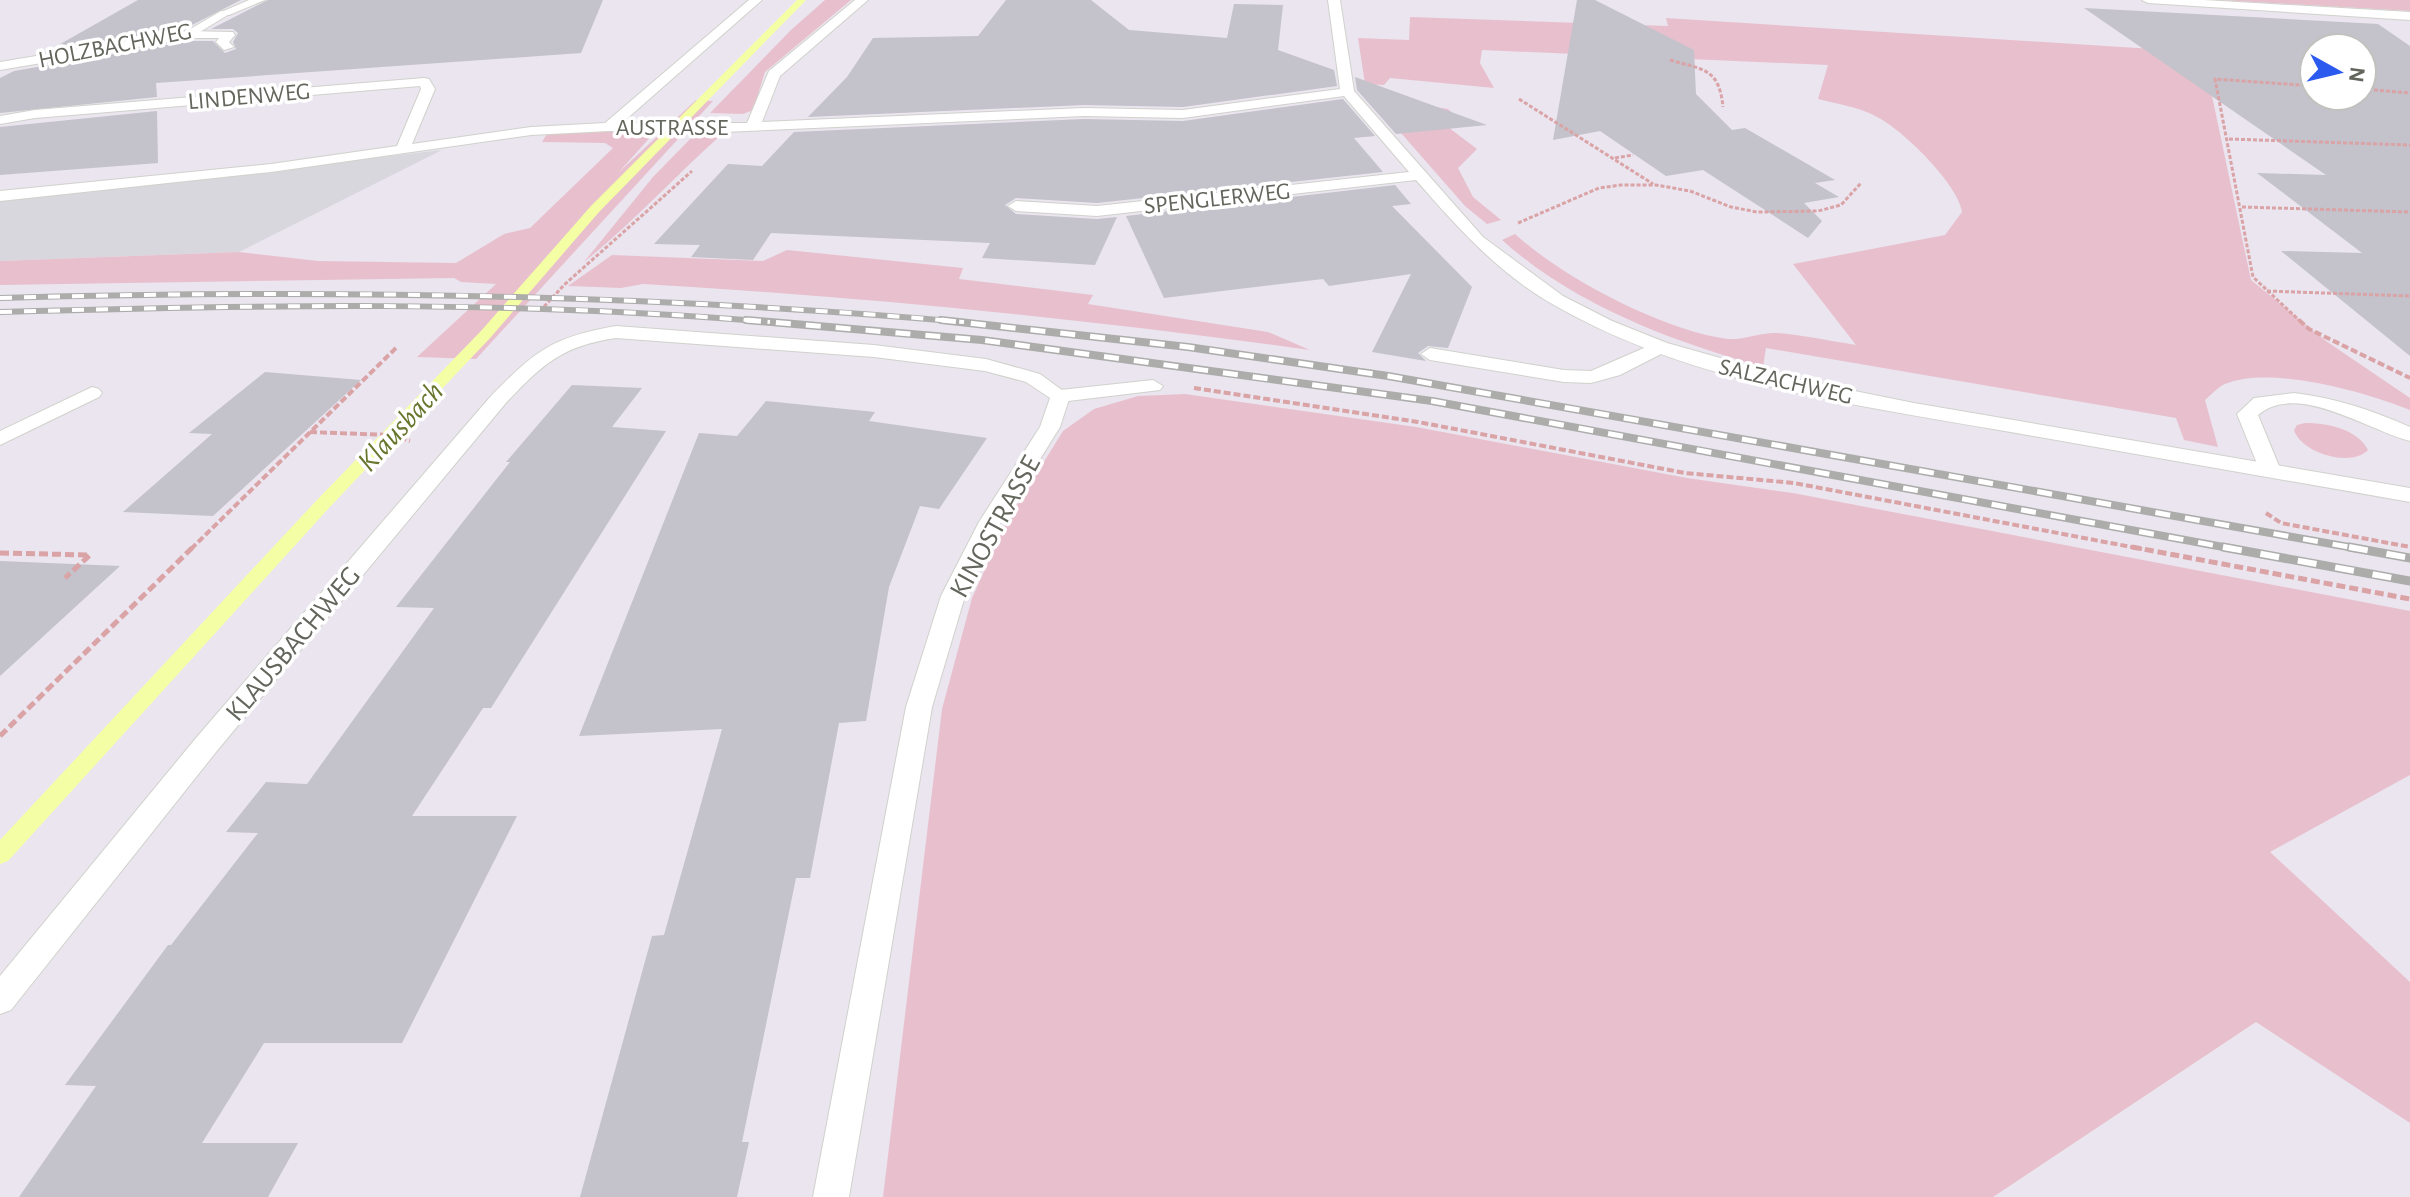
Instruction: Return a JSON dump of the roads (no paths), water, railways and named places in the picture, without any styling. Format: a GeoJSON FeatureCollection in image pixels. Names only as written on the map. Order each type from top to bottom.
{"type":"FeatureCollection","features":[{"type":"Feature","properties":{"kind":"street","name":"HOLZBACHWEG"},"geometry":{"type":"LineString","coordinates":[[0,66],[190,34],[225,13],[259,0]]}},
{"type":"Feature","properties":{"kind":"street"},"geometry":{"type":"LineString","coordinates":[[617,127],[756,0]]}},
{"type":"Feature","properties":{"kind":"street"},"geometry":{"type":"LineString","coordinates":[[753,126],[774,74],[862,0]]}},
{"type":"Feature","properties":{"kind":"street"},"geometry":{"type":"LineString","coordinates":[[1334,0],[1347,92]]}},
{"type":"Feature","properties":{"kind":"street"},"geometry":{"type":"LineString","coordinates":[[2148,0],[2410,16]]}},
{"type":"Feature","properties":{"kind":"street"},"geometry":{"type":"LineString","coordinates":[[190,34],[229,35],[222,42],[228,47]]}},
{"type":"Feature","properties":{"kind":"street","name":"LINDENWEG"},"geometry":{"type":"LineString","coordinates":[[0,120],[35,114],[424,82],[428,89],[402,151]]}},
{"type":"Feature","properties":{"kind":"street","name":"AUSTRASSE"},"geometry":{"type":"LineString","coordinates":[[0,196],[255,170],[531,131],[617,127],[724,128],[1084,112],[1183,114],[1347,92]]}},
{"type":"Feature","properties":{"kind":"street","name":"SALZACHWEG"},"geometry":{"type":"LineString","coordinates":[[1347,92],[1477,240],[1557,300],[1606,325],[1660,347],[1795,385],[2410,495]]}},
{"type":"Feature","properties":{"kind":"street","name":"SPENGLERWEG"},"geometry":{"type":"LineString","coordinates":[[1016,206],[1097,211],[1418,175]]}},
{"type":"Feature","properties":{"kind":"street","name":"KLAUSBACHWEG"},"geometry":{"type":"LineString","coordinates":[[0,1000],[206,745],[498,400],[544,353],[574,337],[616,332],[874,351],[986,365],[1033,378],[1060,396]]}},
{"type":"Feature","properties":{"kind":"street"},"geometry":{"type":"LineString","coordinates":[[1430,354],[1564,376],[1591,377],[1613,371],[1660,347]]}},
{"type":"Feature","properties":{"kind":"street"},"geometry":{"type":"LineString","coordinates":[[1060,396],[1153,386]]}},
{"type":"Feature","properties":{"kind":"street"},"geometry":{"type":"LineString","coordinates":[[0,439],[92,393]]}},
{"type":"Feature","properties":{"kind":"street","name":"KINOSTRASSE"},"geometry":{"type":"LineString","coordinates":[[831,1197],[919,707],[953,596],[990,522],[1050,427],[1060,396]]}},
{"type":"Feature","properties":{"kind":"street"},"geometry":{"type":"LineString","coordinates":[[2270,471],[2247,414],[2261,402],[2294,399],[2327,403],[2358,412],[2410,435]]}},
{"type":"Feature","properties":{"kind":"waterway","name":"Klausbach"},"geometry":{"type":"LineString","coordinates":[[0,855],[322,505],[486,334],[595,209],[802,0]]}},
{"type":"Feature","properties":{"kind":"railway"},"geometry":{"type":"LineString","coordinates":[[0,298],[241,294],[482,296],[723,305],[949,321]]}},
{"type":"Feature","properties":{"kind":"railway"},"geometry":{"type":"LineString","coordinates":[[0,312],[289,306],[481,307],[767,322]]}},
{"type":"Feature","properties":{"kind":"railway"},"geometry":{"type":"LineString","coordinates":[[746,320],[767,322]]}},
{"type":"Feature","properties":{"kind":"railway"},"geometry":{"type":"LineString","coordinates":[[941,320],[949,321]]}},
{"type":"Feature","properties":{"kind":"railway"},"geometry":{"type":"LineString","coordinates":[[949,321],[964,322]]}},
{"type":"Feature","properties":{"kind":"railway"},"geometry":{"type":"LineString","coordinates":[[949,321],[1188,347],[1388,376],[2360,549]]}},
{"type":"Feature","properties":{"kind":"railway"},"geometry":{"type":"LineString","coordinates":[[767,322],[982,340],[1432,401],[2234,549]]}},
{"type":"Feature","properties":{"kind":"railway"},"geometry":{"type":"LineString","coordinates":[[2223,547],[2234,549]]}},
{"type":"Feature","properties":{"kind":"railway"},"geometry":{"type":"LineString","coordinates":[[2349,547],[2410,558]]}},
{"type":"Feature","properties":{"kind":"railway"},"geometry":{"type":"LineString","coordinates":[[2234,549],[2410,581]]}}]}
